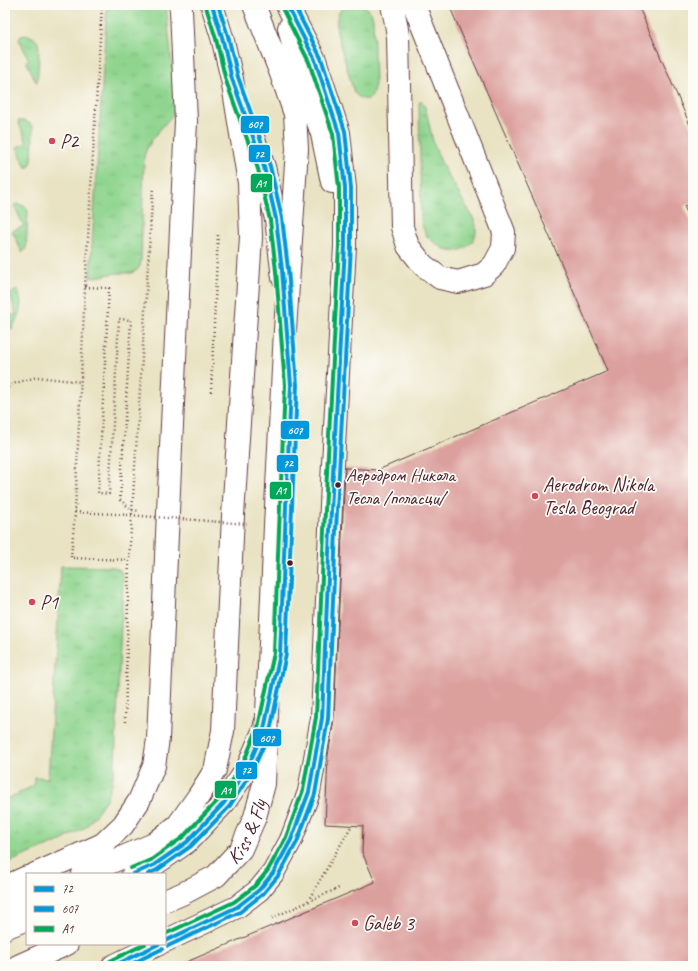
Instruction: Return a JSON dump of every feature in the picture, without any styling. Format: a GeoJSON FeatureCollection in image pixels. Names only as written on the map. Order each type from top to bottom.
{"type":"FeatureCollection","features":[{"type":"Feature","properties":{"kind":"street"},"geometry":{"type":"LineString","coordinates":[[36,873],[103,844],[123,825],[139,801],[154,766],[158,738],[186,121],[182,10],[180,5]]}},
{"type":"Feature","properties":{"kind":"street"},"geometry":{"type":"LineString","coordinates":[[86,873],[154,844],[178,825],[215,770],[223,731],[233,516],[251,237],[249,183],[232,79],[222,37],[212,5]]}},
{"type":"Feature","properties":{"kind":"street","name":"Kiss & Fly"},"geometry":{"type":"LineString","coordinates":[[166,901],[216,876],[241,849],[255,818],[264,784],[275,526],[297,148],[267,75],[253,5]]}},
{"type":"Feature","properties":{"kind":"street"},"geometry":{"type":"LineString","coordinates":[[283,5],[298,65],[322,134],[345,246]]}},
{"type":"Feature","properties":{"kind":"street"},"geometry":{"type":"LineString","coordinates":[[166,941],[237,907],[259,890],[273,873],[291,840],[309,792],[322,718],[329,538],[345,246],[345,188],[339,133],[315,60],[287,5]]}},
{"type":"Feature","properties":{"kind":"street"},"geometry":{"type":"LineString","coordinates":[[392,5],[398,36],[402,227],[408,246],[423,265],[440,278],[458,282],[484,274],[494,265],[503,248],[504,232],[414,5]]}},
{"type":"Feature","properties":{"kind":"street"},"geometry":{"type":"LineString","coordinates":[[135,873],[154,865],[187,842],[224,803],[247,769],[264,729],[280,654],[291,385],[282,270],[276,219],[264,167],[232,79]]}},
{"type":"Feature","properties":{"kind":"street"},"geometry":{"type":"LineString","coordinates":[[5,887],[26,877]]}},
{"type":"Feature","properties":{"kind":"street"},"geometry":{"type":"LineString","coordinates":[[5,907],[26,898]]}},
{"type":"Feature","properties":{"kind":"street"},"geometry":{"type":"LineString","coordinates":[[5,928],[26,919]]}},
{"type":"Feature","properties":{"kind":"street"},"geometry":{"type":"LineString","coordinates":[[18,966],[65,945]]}},
{"type":"Feature","properties":{"kind":"street"},"geometry":{"type":"LineString","coordinates":[[113,966],[157,945]]}},
{"type":"Feature","properties":{"kind":"path"},"geometry":{"type":"LineString","coordinates":[[102,5],[85,287],[75,512],[71,558],[129,560]]}},
{"type":"Feature","properties":{"kind":"path"},"geometry":{"type":"LineString","coordinates":[[125,722],[129,560],[153,180]]}},
{"type":"Feature","properties":{"kind":"path"},"geometry":{"type":"LineString","coordinates":[[85,287],[108,288],[98,493],[109,494],[119,319],[131,320],[120,500]]}},
{"type":"Feature","properties":{"kind":"path"},"geometry":{"type":"LineString","coordinates":[[5,390],[12,384],[37,378],[81,382]]}},
{"type":"Feature","properties":{"kind":"path"},"geometry":{"type":"LineString","coordinates":[[75,512],[252,525]]}},
{"type":"Feature","properties":{"kind":"path"},"geometry":{"type":"LineString","coordinates":[[308,902],[352,826]]}},
{"type":"Feature","properties":{"kind":"green space"},"geometry":{"type":"Polygon","coordinates":[[[107,5],[166,5],[176,105],[173,114],[152,140],[144,156],[140,266],[132,273],[116,273],[90,278],[107,5]]]}},
{"type":"Feature","properties":{"kind":"green space"},"geometry":{"type":"Polygon","coordinates":[[[345,5],[364,5],[371,12],[373,19],[375,84],[373,93],[369,99],[362,99],[354,93],[337,33],[337,18],[345,5]]]}},
{"type":"Feature","properties":{"kind":"green space"},"geometry":{"type":"Polygon","coordinates":[[[28,35],[36,40],[39,46],[37,82],[26,61],[29,60],[19,39],[21,36],[28,35]]]}},
{"type":"Feature","properties":{"kind":"green space"},"geometry":{"type":"Polygon","coordinates":[[[421,100],[426,111],[433,141],[440,161],[472,215],[475,223],[476,231],[474,239],[464,249],[450,251],[445,249],[427,236],[422,224],[419,103],[421,100]]]}},
{"type":"Feature","properties":{"kind":"green space"},"geometry":{"type":"Polygon","coordinates":[[[18,121],[27,122],[31,124],[33,128],[32,161],[30,166],[26,168],[17,147],[27,143],[18,121]]]}},
{"type":"Feature","properties":{"kind":"green space"},"geometry":{"type":"Polygon","coordinates":[[[17,204],[24,206],[28,211],[26,248],[22,252],[12,231],[24,226],[14,205],[17,204]]]}},
{"type":"Feature","properties":{"kind":"green space"},"geometry":{"type":"Polygon","coordinates":[[[18,289],[21,303],[19,314],[12,328],[5,331],[5,318],[16,314],[10,294],[18,289]]]}},
{"type":"Feature","properties":{"kind":"green space"},"geometry":{"type":"Polygon","coordinates":[[[61,566],[114,567],[120,570],[123,576],[115,763],[112,782],[106,799],[86,827],[63,840],[5,864],[5,800],[33,786],[35,777],[48,778],[61,566]]]}},
{"type":"Feature","properties":{"kind":"building","name":"Aerodrom Nikola Tesla Beograd"},"geometry":{"type":"Polygon","coordinates":[[[449,5],[638,5],[693,132],[693,202],[684,206],[693,226],[693,966],[177,966],[375,882],[362,852],[363,826],[325,824],[328,756],[334,719],[345,468],[378,470],[608,371],[449,5]]]}},
{"type":"Feature","properties":{"kind":"transit line","name":"72"},"geometry":{"type":"LineString","coordinates":[[135,873],[154,865],[187,842],[224,803],[247,769],[264,729],[280,654],[291,385],[282,270],[276,219],[264,167],[232,79],[222,37],[212,5]]}},
{"type":"Feature","properties":{"kind":"transit line","name":"607"},"geometry":{"type":"LineString","coordinates":[[150,873],[157,870],[191,846],[229,807],[252,772],[270,731],[286,654],[297,385],[288,269],[282,218],[270,166],[238,77],[228,36],[218,5]]}},
{"type":"Feature","properties":{"kind":"transit line","name":"72"},"geometry":{"type":"LineString","coordinates":[[166,941],[237,907],[259,890],[273,873],[291,840],[309,792],[322,718],[345,246],[345,188],[339,133],[315,60],[287,5]]}},
{"type":"Feature","properties":{"kind":"transit line","name":"607"},"geometry":{"type":"LineString","coordinates":[[168,946],[240,912],[263,894],[278,876],[297,842],[315,794],[328,719],[351,246],[351,188],[345,131],[321,58],[294,5]]}},
{"type":"Feature","properties":{"kind":"transit line","name":"A1"},"geometry":{"type":"LineString","coordinates":[[131,868],[151,860],[183,837],[219,799],[242,766],[258,727],[274,653],[285,385],[276,271],[270,220],[258,169],[226,81],[216,39],[206,7]]}},
{"type":"Feature","properties":{"kind":"transit line","name":"A1"},"geometry":{"type":"LineString","coordinates":[[166,934],[234,902],[255,886],[268,870],[286,837],[303,790],[316,717],[339,246],[339,188],[333,134],[309,62],[282,8]]}},
{"type":"Feature","properties":{"kind":"transit line","name":"A1"},"geometry":{"type":"LineString","coordinates":[[110,961],[143,945]]}},
{"type":"Feature","properties":{"kind":"transit line","name":"72"},"geometry":{"type":"LineString","coordinates":[[113,966],[157,945]]}},
{"type":"Feature","properties":{"kind":"transit line","name":"607"},"geometry":{"type":"LineString","coordinates":[[127,966],[162,949]]}},
{"type":"Feature","properties":{"kind":"place","name":"P2"},"geometry":{"type":"Point","coordinates":[52,141]}},
{"type":"Feature","properties":{"kind":"place","name":"Аеродром Никола Тесла /поласци/"},"geometry":{"type":"Point","coordinates":[338,485]}},
{"type":"Feature","properties":{"kind":"place","name":"Aerodrom Nikola Tesla Beograd"},"geometry":{"type":"Point","coordinates":[535,496]}},
{"type":"Feature","properties":{"kind":"place","name":"P1"},"geometry":{"type":"Point","coordinates":[32,602]}},
{"type":"Feature","properties":{"kind":"place","name":"Galeb 3"},"geometry":{"type":"Point","coordinates":[355,923]}}]}
